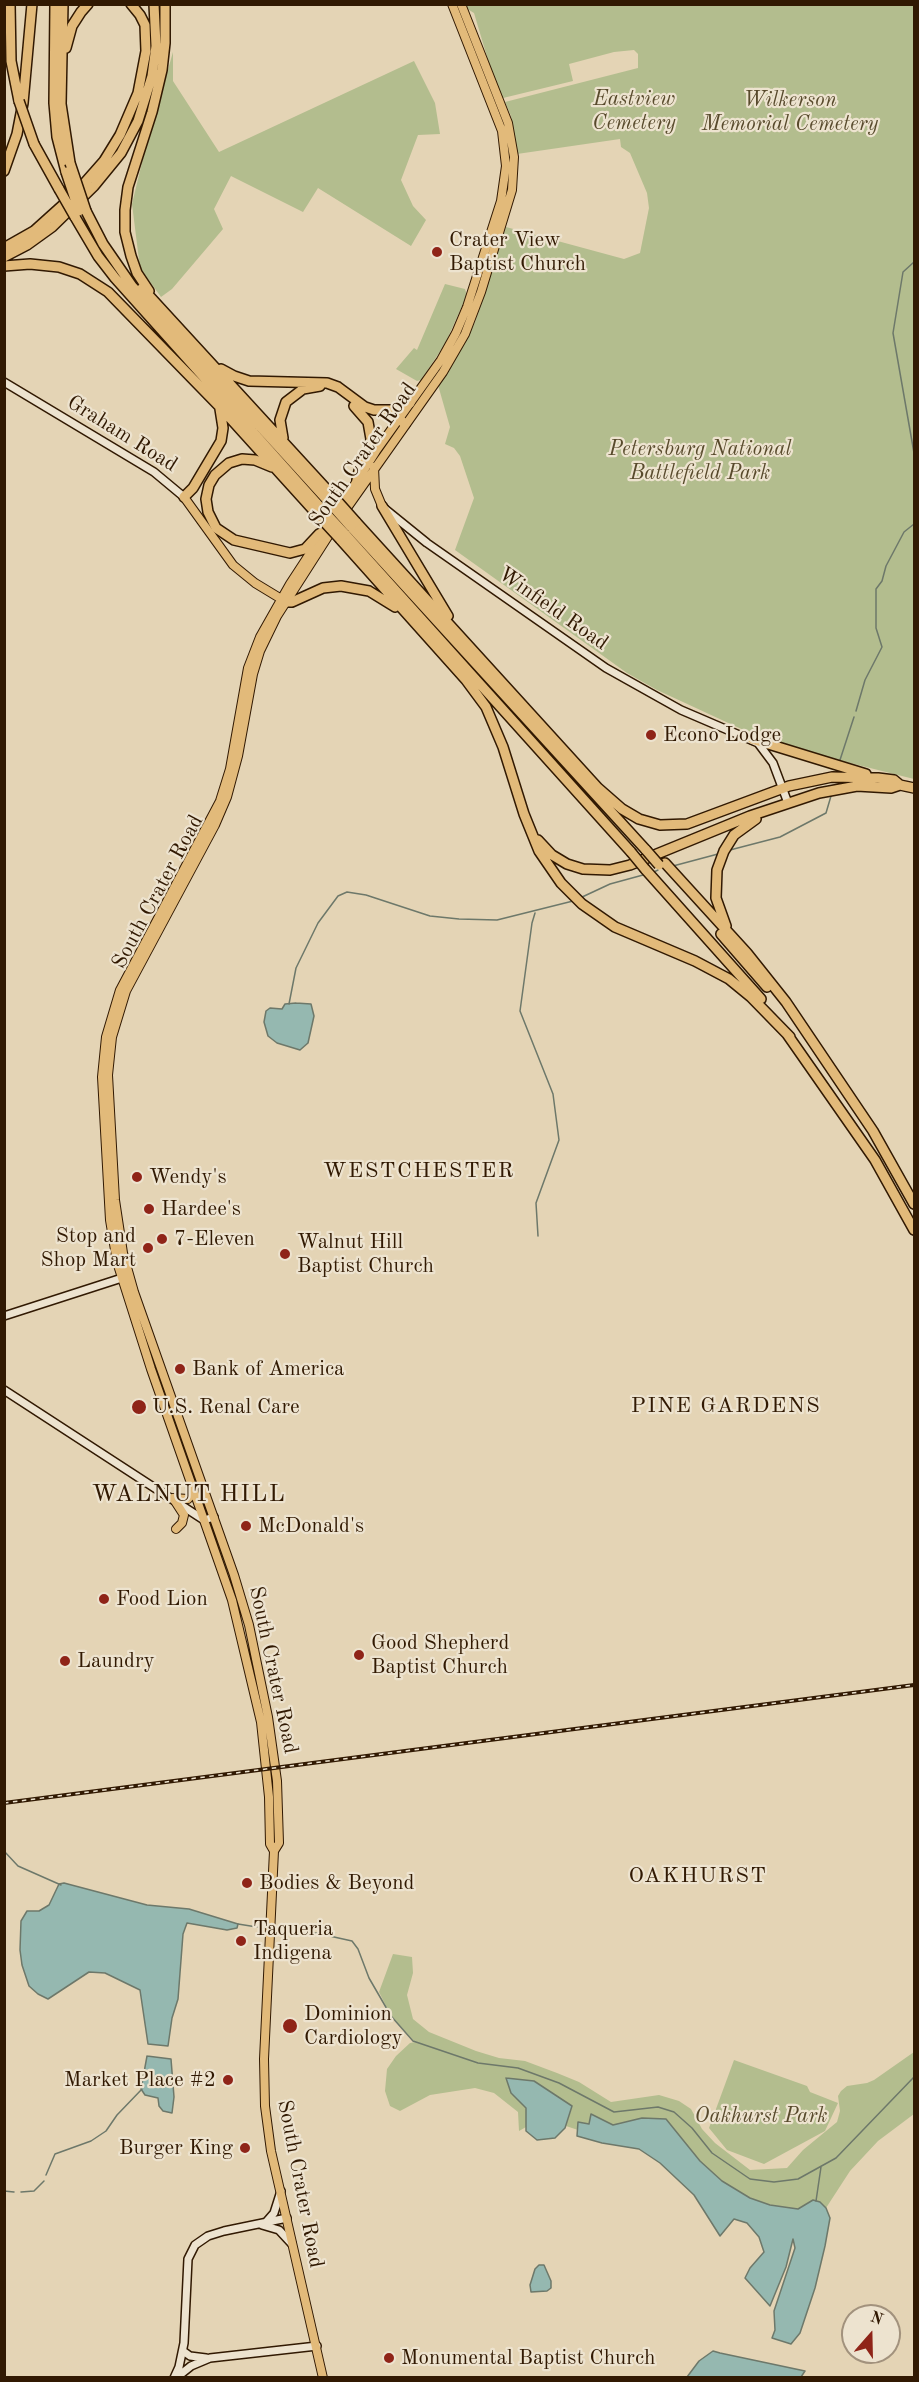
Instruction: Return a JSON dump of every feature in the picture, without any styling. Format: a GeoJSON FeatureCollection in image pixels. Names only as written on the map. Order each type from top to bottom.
{"type":"FeatureCollection","features":[{"type":"Feature","properties":{"kind":"highway"},"geometry":{"type":"LineString","coordinates":[[10,4],[10,61],[19,101],[34,144],[59,189],[93,225],[136,283],[159,305],[289,448]]}},
{"type":"Feature","properties":{"kind":"highway"},"geometry":{"type":"LineString","coordinates":[[24,85],[26,4]]}},
{"type":"Feature","properties":{"kind":"highway"},"geometry":{"type":"LineString","coordinates":[[4,171],[17,134],[32,4]]}},
{"type":"Feature","properties":{"kind":"highway"},"geometry":{"type":"LineString","coordinates":[[55,4],[54,103],[57,137],[80,213],[115,278],[348,530],[649,849]]}},
{"type":"Feature","properties":{"kind":"highway"},"geometry":{"type":"LineString","coordinates":[[63,4],[61,104],[80,213]]}},
{"type":"Feature","properties":{"kind":"highway"},"geometry":{"type":"LineString","coordinates":[[61,104],[68,37],[76,18],[88,4]]}},
{"type":"Feature","properties":{"kind":"highway"},"geometry":{"type":"LineString","coordinates":[[4,248],[34,231],[74,195],[104,161],[120,135],[138,93],[146,51],[145,26],[131,4]]}},
{"type":"Feature","properties":{"kind":"highway"},"geometry":{"type":"LineString","coordinates":[[4,257],[27,245],[52,227],[94,186],[121,153],[138,121],[152,76],[156,46],[154,4]]}},
{"type":"Feature","properties":{"kind":"highway"},"geometry":{"type":"LineString","coordinates":[[159,305],[141,280],[133,264],[125,232],[125,210],[128,187],[152,112],[162,70],[165,4]]}},
{"type":"Feature","properties":{"kind":"highway"},"geometry":{"type":"LineString","coordinates":[[93,225],[111,257],[132,286],[743,978],[790,1037],[875,1160],[915,1230]]}},
{"type":"Feature","properties":{"kind":"highway"},"geometry":{"type":"LineString","coordinates":[[4,266],[51,265],[90,279],[108,292],[220,407],[277,470]]}},
{"type":"Feature","properties":{"kind":"highway"},"geometry":{"type":"LineString","coordinates":[[147,315],[199,385]]}},
{"type":"Feature","properties":{"kind":"highway"},"geometry":{"type":"LineString","coordinates":[[210,361],[234,376],[249,381],[327,383],[338,387],[364,407],[374,411],[390,411],[410,403]]}},
{"type":"Feature","properties":{"kind":"highway"},"geometry":{"type":"LineString","coordinates":[[324,504],[289,448],[280,426],[281,413],[286,402],[298,392],[309,387],[332,389],[361,412],[370,427],[370,450],[357,480]]}},
{"type":"Feature","properties":{"kind":"highway"},"geometry":{"type":"LineString","coordinates":[[184,497],[194,488],[221,441],[223,428],[220,407]]}},
{"type":"Feature","properties":{"kind":"highway"},"geometry":{"type":"LineString","coordinates":[[390,411],[402,421]]}},
{"type":"Feature","properties":{"kind":"highway"},"geometry":{"type":"LineString","coordinates":[[324,504],[277,470],[262,462],[248,459],[234,461],[220,470],[209,485],[206,499],[207,512],[216,528],[234,540],[290,553],[304,549],[325,531]]}},
{"type":"Feature","properties":{"kind":"highway"},"geometry":{"type":"LineString","coordinates":[[382,506],[458,634]]}},
{"type":"Feature","properties":{"kind":"highway"},"geometry":{"type":"LineString","coordinates":[[348,530],[458,634],[601,791],[820,1052]]}},
{"type":"Feature","properties":{"kind":"highway"},"geometry":{"type":"LineString","coordinates":[[348,530],[425,635]]}},
{"type":"Feature","properties":{"kind":"highway"},"geometry":{"type":"LineString","coordinates":[[283,600],[292,602],[323,588],[341,586],[360,588],[387,600],[425,635],[466,680],[489,713],[539,851],[553,873],[587,908],[615,927],[695,962],[729,980],[752,997],[790,1037]]}},
{"type":"Feature","properties":{"kind":"highway"},"geometry":{"type":"LineString","coordinates":[[752,739],[874,777]]}},
{"type":"Feature","properties":{"kind":"highway"},"geometry":{"type":"LineString","coordinates":[[601,791],[630,814],[649,822],[668,825],[697,821],[783,788],[832,777],[874,777],[894,780],[900,785],[915,788]]}},
{"type":"Feature","properties":{"kind":"highway"},"geometry":{"type":"LineString","coordinates":[[530,828],[545,849],[560,860],[583,869],[604,871],[630,865],[783,804],[833,789],[857,786],[891,788],[900,785]]}},
{"type":"Feature","properties":{"kind":"highway"},"geometry":{"type":"LineString","coordinates":[[729,934],[716,898],[716,879],[720,860],[728,843],[738,831],[783,804]]}},
{"type":"Feature","properties":{"kind":"highway"},"geometry":{"type":"LineString","coordinates":[[662,864],[770,981],[872,1128],[915,1204]]}},
{"type":"Feature","properties":{"kind":"main road","name":"South Crater Road"},"geometry":{"type":"LineString","coordinates":[[283,600],[374,467],[402,421],[410,403],[444,354],[463,319],[501,201],[505,178],[505,149],[501,127],[452,4]]}},
{"type":"Feature","properties":{"kind":"main road","name":"South Crater Road"},"geometry":{"type":"LineString","coordinates":[[274,1851],[270,1844],[266,1759],[257,1703],[232,1600],[125,1277],[115,1200],[108,1105],[108,1061],[114,1025],[130,983],[211,834],[228,797],[256,664],[283,600],[357,480],[443,372],[468,328],[481,292],[512,190],[514,157],[508,123],[461,4]]}},
{"type":"Feature","properties":{"kind":"main road","name":"Graham Road"},"geometry":{"type":"LineString","coordinates":[[4,382],[154,472],[184,497],[233,565],[255,583],[283,600]]}},
{"type":"Feature","properties":{"kind":"main road"},"geometry":{"type":"LineString","coordinates":[[374,467],[375,489],[382,506]]}},
{"type":"Feature","properties":{"kind":"main road","name":"Winfield Road"},"geometry":{"type":"LineString","coordinates":[[382,506],[427,543],[622,678],[681,710],[752,739]]}},
{"type":"Feature","properties":{"kind":"main road"},"geometry":{"type":"LineString","coordinates":[[752,739],[771,758],[783,788],[783,804]]}},
{"type":"Feature","properties":{"kind":"main road","name":"South Crater Road"},"geometry":{"type":"LineString","coordinates":[[125,1277],[214,1517],[247,1616],[268,1717],[278,1801],[279,1843],[274,1851],[263,2068],[267,2124],[323,2378]]}},
{"type":"Feature","properties":{"kind":"main road"},"geometry":{"type":"LineString","coordinates":[[4,1316],[125,1277]]}},
{"type":"Feature","properties":{"kind":"main road"},"geometry":{"type":"LineString","coordinates":[[4,1390],[204,1520],[214,1517]]}},
{"type":"Feature","properties":{"kind":"main road"},"geometry":{"type":"LineString","coordinates":[[173,1498],[188,1499],[193,1487]]}},
{"type":"Feature","properties":{"kind":"main road"},"geometry":{"type":"LineString","coordinates":[[173,1498],[184,1515],[182,1523],[176,1529]]}},
{"type":"Feature","properties":{"kind":"main road"},"geometry":{"type":"LineString","coordinates":[[261,2223],[273,2215],[281,2191]]}},
{"type":"Feature","properties":{"kind":"main road"},"geometry":{"type":"LineString","coordinates":[[175,2378],[183,2351],[187,2269],[193,2249],[198,2242],[208,2236],[287,2218]]}},
{"type":"Feature","properties":{"kind":"main road"},"geometry":{"type":"LineString","coordinates":[[261,2223],[279,2230],[293,2245]]}},
{"type":"Feature","properties":{"kind":"main road"},"geometry":{"type":"LineString","coordinates":[[183,2351],[194,2357],[210,2358],[317,2346]]}},
{"type":"Feature","properties":{"kind":"main road"},"geometry":{"type":"LineString","coordinates":[[175,2378],[191,2366],[210,2358]]}},
{"type":"Feature","properties":{"kind":"green space","name":"Petersburg National Battlefield Park"},"geometry":{"type":"Polygon","coordinates":[[[461,5],[914,5],[914,779],[822,756],[750,733],[657,690],[627,673],[455,550],[474,498],[460,456],[454,448],[445,444],[450,427],[438,385],[463,346],[475,322],[506,227],[624,259],[640,253],[649,208],[647,193],[630,153],[621,147],[620,139],[517,154],[511,116],[505,102],[638,68],[638,54],[634,50],[614,52],[569,64],[573,81],[503,98],[494,80],[474,13],[461,5]]]}},
{"type":"Feature","properties":{"kind":"green space"},"geometry":{"type":"Polygon","coordinates":[[[173,52],[173,81],[219,152],[414,61],[435,103],[440,134],[418,135],[401,180],[413,206],[426,220],[411,246],[318,188],[303,212],[231,176],[214,209],[223,229],[172,289],[161,297],[140,268],[132,204],[173,52]]]}},
{"type":"Feature","properties":{"kind":"green space"},"geometry":{"type":"Polygon","coordinates":[[[445,284],[465,289],[467,295],[445,344],[421,380],[417,381],[396,369],[414,348],[417,350],[445,284]]]}},
{"type":"Feature","properties":{"kind":"green space"},"geometry":{"type":"Polygon","coordinates":[[[393,1954],[412,1957],[413,1973],[407,1995],[413,2019],[429,2032],[476,2051],[499,2058],[525,2061],[557,2073],[579,2082],[611,2102],[659,2095],[679,2101],[691,2109],[702,2129],[715,2143],[750,2170],[787,2168],[803,2150],[837,2122],[840,2111],[838,2096],[841,2091],[847,2086],[874,2080],[914,2052],[914,2114],[878,2141],[850,2171],[826,2208],[820,2202],[813,2200],[798,2209],[770,2205],[750,2198],[722,2181],[700,2161],[666,2119],[642,2118],[613,2125],[591,2114],[590,2124],[578,2122],[578,2130],[566,2126],[572,2106],[509,2086],[511,2093],[526,2108],[526,2127],[519,2131],[518,2112],[494,2093],[475,2088],[430,2095],[400,2111],[390,2106],[385,2091],[387,2069],[396,2056],[410,2043],[415,2042],[391,2016],[379,1992],[393,1954]]]}},
{"type":"Feature","properties":{"kind":"green space","name":"Oakhurst Park"},"geometry":{"type":"Polygon","coordinates":[[[734,2060],[807,2086],[810,2092],[838,2103],[825,2131],[764,2164],[727,2150],[709,2128],[734,2060]]]}},
{"type":"Feature","properties":{"kind":"water"},"geometry":{"type":"Polygon","coordinates":[[[285,1004],[311,1004],[314,1016],[308,1043],[300,1050],[277,1043],[268,1036],[264,1022],[266,1011],[270,1008],[282,1009],[285,1004]]]}},
{"type":"Feature","properties":{"kind":"water"},"geometry":{"type":"Polygon","coordinates":[[[64,1883],[147,1905],[189,1909],[238,1924],[237,1928],[227,1930],[187,1923],[183,1934],[178,1999],[172,2018],[168,2046],[148,2044],[140,1990],[105,1973],[89,1972],[48,1999],[29,1986],[20,1950],[21,1921],[27,1911],[39,1911],[49,1905],[59,1884],[64,1883]]]}},
{"type":"Feature","properties":{"kind":"water"},"geometry":{"type":"Polygon","coordinates":[[[147,2056],[171,2059],[174,2097],[172,2113],[163,2111],[159,2106],[158,2098],[145,2095],[141,2089],[147,2056]]]}},
{"type":"Feature","properties":{"kind":"water"},"geometry":{"type":"Polygon","coordinates":[[[506,2078],[534,2081],[572,2106],[565,2128],[555,2138],[537,2140],[526,2131],[526,2108],[511,2093],[506,2078]]]}},
{"type":"Feature","properties":{"kind":"water"},"geometry":{"type":"Polygon","coordinates":[[[591,2114],[613,2125],[642,2118],[666,2119],[700,2161],[722,2181],[750,2198],[770,2205],[798,2209],[813,2200],[820,2202],[826,2208],[830,2218],[815,2288],[800,2333],[791,2344],[772,2338],[775,2330],[774,2311],[795,2248],[793,2239],[786,2267],[770,2306],[745,2278],[750,2268],[764,2252],[759,2237],[747,2223],[734,2219],[720,2236],[694,2195],[660,2163],[639,2149],[577,2136],[578,2122],[589,2124],[591,2114]]]}},
{"type":"Feature","properties":{"kind":"water"},"geometry":{"type":"Polygon","coordinates":[[[539,2265],[544,2265],[551,2281],[551,2288],[547,2291],[531,2292],[530,2285],[535,2269],[539,2265]]]}},
{"type":"Feature","properties":{"kind":"water"},"geometry":{"type":"Polygon","coordinates":[[[713,2351],[805,2371],[801,2377],[687,2377],[699,2361],[713,2351]]]}},
{"type":"Feature","properties":{"kind":"waterway"},"geometry":{"type":"LineString","coordinates":[[914,262],[903,272],[893,333],[914,453]]}},
{"type":"Feature","properties":{"kind":"waterway"},"geometry":{"type":"LineString","coordinates":[[856,711],[865,680],[882,647],[876,628],[876,589],[882,581],[886,566],[904,532],[914,524]]}},
{"type":"Feature","properties":{"kind":"waterway"},"geometry":{"type":"LineString","coordinates":[[839,763],[854,717]]}},
{"type":"Feature","properties":{"kind":"waterway"},"geometry":{"type":"LineString","coordinates":[[730,850],[780,837],[826,813],[831,796]]}},
{"type":"Feature","properties":{"kind":"waterway"},"geometry":{"type":"LineString","coordinates":[[673,866],[718,854]]}},
{"type":"Feature","properties":{"kind":"waterway"},"geometry":{"type":"LineString","coordinates":[[654,872],[658,870]]}},
{"type":"Feature","properties":{"kind":"waterway"},"geometry":{"type":"LineString","coordinates":[[580,898],[610,884],[643,875]]}},
{"type":"Feature","properties":{"kind":"waterway"},"geometry":{"type":"LineString","coordinates":[[289,1004],[296,968],[318,923],[338,896],[347,892],[366,895],[430,916],[459,919],[497,920],[573,901]]}},
{"type":"Feature","properties":{"kind":"waterway"},"geometry":{"type":"LineString","coordinates":[[535,913],[520,1011],[553,1094],[559,1140],[536,1203],[538,1236]]}},
{"type":"Feature","properties":{"kind":"waterway"},"geometry":{"type":"LineString","coordinates":[[4,1851],[18,1866],[61,1885]]}},
{"type":"Feature","properties":{"kind":"waterway"},"geometry":{"type":"LineString","coordinates":[[238,1924],[263,1928]]}},
{"type":"Feature","properties":{"kind":"waterway"},"geometry":{"type":"LineString","coordinates":[[277,1930],[316,1933],[352,1941],[358,1949],[369,1978],[391,2016],[413,2041],[478,2063],[518,2068],[559,2083],[614,2112],[658,2107],[674,2112],[692,2128],[712,2153],[750,2179],[774,2182],[798,2179],[836,2158],[914,2077]]}},
{"type":"Feature","properties":{"kind":"waterway"},"geometry":{"type":"LineString","coordinates":[[46,2175],[55,2154],[91,2141],[106,2131],[117,2115],[142,2089]]}},
{"type":"Feature","properties":{"kind":"waterway"},"geometry":{"type":"LineString","coordinates":[[816,2201],[821,2167]]}},
{"type":"Feature","properties":{"kind":"waterway"},"geometry":{"type":"LineString","coordinates":[[21,2192],[34,2191],[44,2181]]}},
{"type":"Feature","properties":{"kind":"waterway"},"geometry":{"type":"LineString","coordinates":[[4,2191],[14,2192]]}},
{"type":"Feature","properties":{"kind":"railway"},"geometry":{"type":"LineString","coordinates":[[4,1803],[914,1685]]}},
{"type":"Feature","properties":{"kind":"place","name":"Crater View Baptist Church"},"geometry":{"type":"Point","coordinates":[437,252]}},
{"type":"Feature","properties":{"kind":"place","name":"Econo Lodge"},"geometry":{"type":"Point","coordinates":[651,735]}},
{"type":"Feature","properties":{"kind":"place","name":"Wendy's"},"geometry":{"type":"Point","coordinates":[137,1177]}},
{"type":"Feature","properties":{"kind":"place","name":"Hardee's"},"geometry":{"type":"Point","coordinates":[149,1209]}},
{"type":"Feature","properties":{"kind":"place","name":"7-Eleven"},"geometry":{"type":"Point","coordinates":[162,1239]}},
{"type":"Feature","properties":{"kind":"place","name":"Stop and Shop Mart"},"geometry":{"type":"Point","coordinates":[148,1248]}},
{"type":"Feature","properties":{"kind":"place","name":"Walnut Hill Baptist Church"},"geometry":{"type":"Point","coordinates":[285,1254]}},
{"type":"Feature","properties":{"kind":"place","name":"Bank of America"},"geometry":{"type":"Point","coordinates":[180,1369]}},
{"type":"Feature","properties":{"kind":"place","name":"U.S. Renal Care"},"geometry":{"type":"Point","coordinates":[139,1407]}},
{"type":"Feature","properties":{"kind":"place","name":"McDonald's"},"geometry":{"type":"Point","coordinates":[246,1526]}},
{"type":"Feature","properties":{"kind":"place","name":"Food Lion"},"geometry":{"type":"Point","coordinates":[104,1599]}},
{"type":"Feature","properties":{"kind":"place","name":"Good Shepherd Baptist Church"},"geometry":{"type":"Point","coordinates":[359,1655]}},
{"type":"Feature","properties":{"kind":"place","name":"Laundry"},"geometry":{"type":"Point","coordinates":[65,1661]}},
{"type":"Feature","properties":{"kind":"place","name":"Bodies & Beyond"},"geometry":{"type":"Point","coordinates":[247,1883]}},
{"type":"Feature","properties":{"kind":"place","name":"Taqueria Indigena"},"geometry":{"type":"Point","coordinates":[241,1941]}},
{"type":"Feature","properties":{"kind":"place","name":"Dominion Cardiology"},"geometry":{"type":"Point","coordinates":[290,2026]}},
{"type":"Feature","properties":{"kind":"place","name":"Market Place #2"},"geometry":{"type":"Point","coordinates":[228,2080]}},
{"type":"Feature","properties":{"kind":"place","name":"Burger King"},"geometry":{"type":"Point","coordinates":[245,2148]}},
{"type":"Feature","properties":{"kind":"place","name":"Monumental Baptist Church"},"geometry":{"type":"Point","coordinates":[389,2358]}},
{"type":"Feature","properties":{"kind":"district","name":"WESTCHESTER"},"geometry":{"type":"Point","coordinates":[419,1171]}},
{"type":"Feature","properties":{"kind":"district","name":"PINE GARDENS"},"geometry":{"type":"Point","coordinates":[726,1406]}},
{"type":"Feature","properties":{"kind":"district","name":"WALNUT HILL"},"geometry":{"type":"Point","coordinates":[189,1495]}},
{"type":"Feature","properties":{"kind":"district","name":"OAKHURST"},"geometry":{"type":"Point","coordinates":[698,1876]}},
{"type":"Feature","properties":{"kind":"park label","name":"Eastview Cemetery"},"geometry":{"type":"Point","coordinates":[634,111]}},
{"type":"Feature","properties":{"kind":"park label","name":"Wilkerson Memorial Cemetery"},"geometry":{"type":"Point","coordinates":[790,112]}}]}
